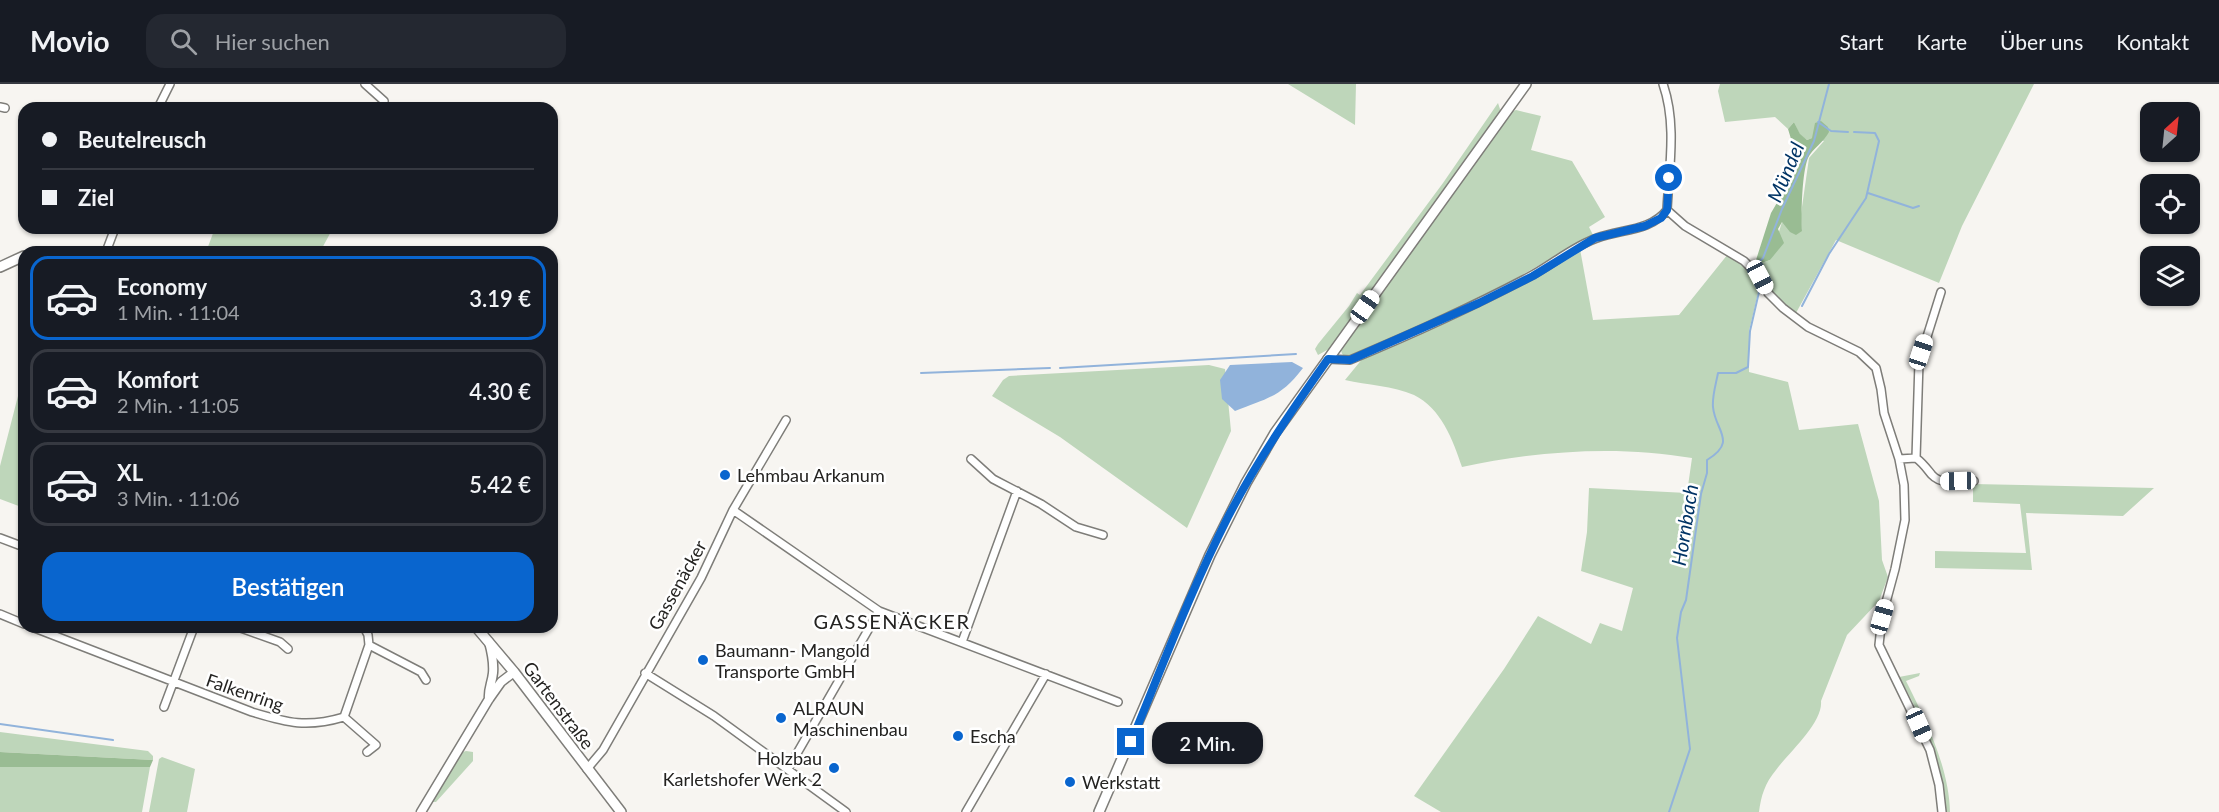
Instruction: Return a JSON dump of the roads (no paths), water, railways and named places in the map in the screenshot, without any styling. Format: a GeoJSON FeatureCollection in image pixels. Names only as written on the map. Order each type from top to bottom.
{"type":"FeatureCollection","features":[{"type":"Feature","properties":{"kind":"main road"},"geometry":{"type":"LineString","coordinates":[[1100,812],[1210,555],[1228,517],[1275,433],[1526,84]]}},
{"type":"Feature","properties":{"kind":"main road"},"geometry":{"type":"LineString","coordinates":[[0,267],[18,259]]}},
{"type":"Feature","properties":{"kind":"main road","name":"Gartenstraße"},"geometry":{"type":"LineString","coordinates":[[481,633],[514,672],[621,812]]}},
{"type":"Feature","properties":{"kind":"street"},"geometry":{"type":"LineString","coordinates":[[161,102],[169,84]]}},
{"type":"Feature","properties":{"kind":"street"},"geometry":{"type":"LineString","coordinates":[[365,84],[384,101]]}},
{"type":"Feature","properties":{"kind":"street"},"geometry":{"type":"LineString","coordinates":[[1328,359],[1350,360],[1446,319],[1533,276],[1570,251],[1595,238],[1645,226],[1661,218],[1667,210],[1671,128],[1669,100],[1663,84]]}},
{"type":"Feature","properties":{"kind":"street"},"geometry":{"type":"LineString","coordinates":[[1667,210],[1685,226],[1744,261],[1760,277],[1768,293],[1808,327],[1859,352],[1876,368],[1884,413],[1899,459],[1904,485],[1905,520],[1882,617],[1879,645],[1930,750],[1939,785],[1942,812]]}},
{"type":"Feature","properties":{"kind":"street"},"geometry":{"type":"LineString","coordinates":[[1916,458],[1919,362],[1941,292]]}},
{"type":"Feature","properties":{"kind":"street","name":"Gassenäcker"},"geometry":{"type":"LineString","coordinates":[[587,769],[603,750],[701,578],[733,510],[786,420]]}},
{"type":"Feature","properties":{"kind":"street"},"geometry":{"type":"LineString","coordinates":[[1899,459],[1916,458],[1924,464],[1933,477],[1941,482],[1974,481]]}},
{"type":"Feature","properties":{"kind":"street"},"geometry":{"type":"LineString","coordinates":[[971,459],[993,479],[1076,527],[1103,535]]}},
{"type":"Feature","properties":{"kind":"street"},"geometry":{"type":"LineString","coordinates":[[962,642],[1017,491]]}},
{"type":"Feature","properties":{"kind":"street"},"geometry":{"type":"LineString","coordinates":[[733,510],[879,611],[1118,702]]}},
{"type":"Feature","properties":{"kind":"street"},"geometry":{"type":"LineString","coordinates":[[0,538],[18,545]]}},
{"type":"Feature","properties":{"kind":"street"},"geometry":{"type":"LineString","coordinates":[[788,769],[879,611]]}},
{"type":"Feature","properties":{"kind":"street"},"geometry":{"type":"LineString","coordinates":[[0,614],[18,622]]}},
{"type":"Feature","properties":{"kind":"street","name":"Falkenring"},"geometry":{"type":"LineString","coordinates":[[47,633],[173,683],[288,723],[324,723],[344,717]]}},
{"type":"Feature","properties":{"kind":"street"},"geometry":{"type":"LineString","coordinates":[[164,707],[192,633]]}},
{"type":"Feature","properties":{"kind":"street"},"geometry":{"type":"LineString","coordinates":[[255,633],[280,642],[288,649]]}},
{"type":"Feature","properties":{"kind":"street"},"geometry":{"type":"LineString","coordinates":[[367,633],[369,645],[344,717],[376,745],[367,753]]}},
{"type":"Feature","properties":{"kind":"street"},"geometry":{"type":"LineString","coordinates":[[489,642],[493,658],[488,690],[489,699]]}},
{"type":"Feature","properties":{"kind":"street"},"geometry":{"type":"LineString","coordinates":[[369,645],[421,672],[426,680]]}},
{"type":"Feature","properties":{"kind":"street"},"geometry":{"type":"LineString","coordinates":[[422,812],[489,699],[501,682],[514,672]]}},
{"type":"Feature","properties":{"kind":"street"},"geometry":{"type":"LineString","coordinates":[[645,673],[714,716],[846,812]]}},
{"type":"Feature","properties":{"kind":"street"},"geometry":{"type":"LineString","coordinates":[[966,812],[1046,674]]}},
{"type":"Feature","properties":{"kind":"water"},"geometry":{"type":"Polygon","coordinates":[[[1292,362],[1303,368],[1288,385],[1273,396],[1235,411],[1222,399],[1220,380],[1230,365],[1292,362]]]}},
{"type":"Feature","properties":{"kind":"waterway","name":"Mündel"},"geometry":{"type":"LineString","coordinates":[[1756,265],[1763,258],[1782,209],[1814,141],[1829,84]]}},
{"type":"Feature","properties":{"kind":"waterway"},"geometry":{"type":"LineString","coordinates":[[1818,122],[1831,131],[1848,132]]}},
{"type":"Feature","properties":{"kind":"waterway"},"geometry":{"type":"LineString","coordinates":[[1802,306],[1829,254],[1866,198],[1879,141],[1875,133],[1854,132]]}},
{"type":"Feature","properties":{"kind":"waterway"},"geometry":{"type":"LineString","coordinates":[[1868,193],[1913,208],[1919,206]]}},
{"type":"Feature","properties":{"kind":"waterway","name":"Hornbach"},"geometry":{"type":"LineString","coordinates":[[1669,812],[1690,749],[1677,638],[1681,612],[1686,600],[1701,494],[1707,473],[1707,460],[1716,453],[1723,441],[1713,407],[1714,394],[1718,373],[1736,373],[1748,367],[1750,331],[1759,292],[1752,274]]}},
{"type":"Feature","properties":{"kind":"waterway"},"geometry":{"type":"LineString","coordinates":[[1060,368],[1296,354]]}},
{"type":"Feature","properties":{"kind":"waterway"},"geometry":{"type":"LineString","coordinates":[[921,373],[1050,368]]}},
{"type":"Feature","properties":{"kind":"waterway"},"geometry":{"type":"LineString","coordinates":[[0,724],[113,740]]}},
{"type":"Feature","properties":{"kind":"place","name":"Lehmbau Arkanum"},"geometry":{"type":"Point","coordinates":[725,475]}},
{"type":"Feature","properties":{"kind":"place","name":"Baumann- Mangold Transporte GmbH"},"geometry":{"type":"Point","coordinates":[703,660]}},
{"type":"Feature","properties":{"kind":"place","name":"ALRAUN Maschinenbau"},"geometry":{"type":"Point","coordinates":[781,718]}},
{"type":"Feature","properties":{"kind":"place","name":"Escha"},"geometry":{"type":"Point","coordinates":[958,736]}},
{"type":"Feature","properties":{"kind":"place","name":"Holzbau Karletshofer Werk 2"},"geometry":{"type":"Point","coordinates":[834,768]}},
{"type":"Feature","properties":{"kind":"place","name":"Werkstatt"},"geometry":{"type":"Point","coordinates":[1070,782]}},
{"type":"Feature","properties":{"kind":"district","name":"GASSENÄCKER"},"geometry":{"type":"Point","coordinates":[892,621]}}]}
